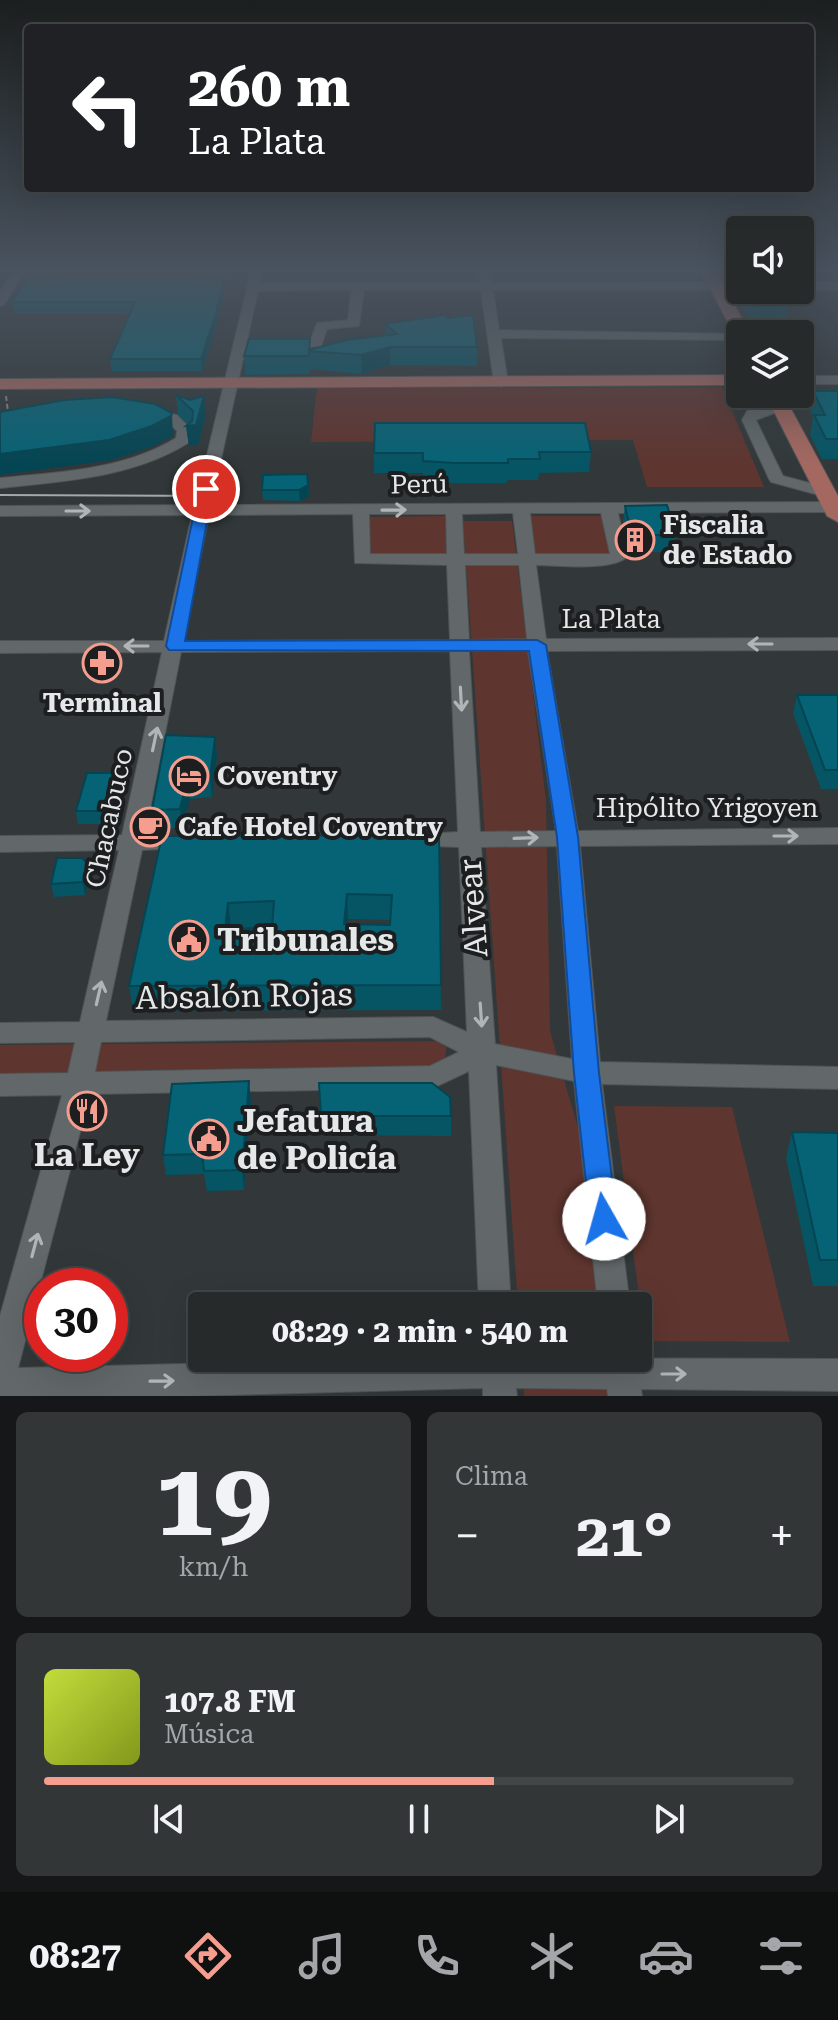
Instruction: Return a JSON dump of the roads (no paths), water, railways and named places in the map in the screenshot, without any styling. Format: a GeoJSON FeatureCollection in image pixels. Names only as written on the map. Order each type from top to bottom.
{"type":"FeatureCollection","features":[{"type":"Feature","properties":{"kind":"main road"},"geometry":{"type":"LineString","coordinates":[[1,387],[221,396],[501,383],[726,380]]}},
{"type":"Feature","properties":{"kind":"main road"},"geometry":{"type":"LineString","coordinates":[[782,408],[834,506]]}},
{"type":"Feature","properties":{"kind":"street","name":"Chacabuco"},"geometry":{"type":"LineString","coordinates":[[0,1374],[78,1085],[133,842],[202,511],[209,438],[221,396],[253,345],[253,336]]}},
{"type":"Feature","properties":{"kind":"street"},"geometry":{"type":"LineString","coordinates":[[253,345],[309,345],[316,343],[318,336]]}},
{"type":"Feature","properties":{"kind":"street"},"geometry":{"type":"LineString","coordinates":[[493,336],[501,383]]}},
{"type":"Feature","properties":{"kind":"street"},"geometry":{"type":"LineString","coordinates":[[814,380],[838,380]]}},
{"type":"Feature","properties":{"kind":"street"},"geometry":{"type":"LineString","coordinates":[[763,408],[752,414],[749,420],[777,479],[834,506]]}},
{"type":"Feature","properties":{"kind":"street"},"geometry":{"type":"LineString","coordinates":[[0,483],[116,466],[169,450],[183,440],[185,430],[172,418],[131,412]]}},
{"type":"Feature","properties":{"kind":"street","name":"Perú"},"geometry":{"type":"LineString","coordinates":[[0,511],[609,510],[834,506]]}},
{"type":"Feature","properties":{"kind":"street","name":"Alvear"},"geometry":{"type":"LineString","coordinates":[[454,509],[458,644],[484,1052],[494,1292]]}},
{"type":"Feature","properties":{"kind":"street"},"geometry":{"type":"LineString","coordinates":[[361,510],[361,559],[527,560],[616,559],[619,556],[609,510]]}},
{"type":"Feature","properties":{"kind":"street"},"geometry":{"type":"LineString","coordinates":[[521,510],[537,645],[568,837],[587,1073],[612,1292]]}},
{"type":"Feature","properties":{"kind":"street","name":"La Plata"},"geometry":{"type":"LineString","coordinates":[[0,647],[838,644]]}},
{"type":"Feature","properties":{"kind":"street","name":"Hipólito Yrigoyen"},"geometry":{"type":"LineString","coordinates":[[392,841],[838,836]]}},
{"type":"Feature","properties":{"kind":"street"},"geometry":{"type":"LineString","coordinates":[[0,844],[209,842]]}},
{"type":"Feature","properties":{"kind":"street","name":"Absalón Rojas"},"geometry":{"type":"LineString","coordinates":[[0,1033],[433,1027],[484,1052],[587,1073],[617,1076],[838,1078]]}},
{"type":"Feature","properties":{"kind":"street"},"geometry":{"type":"LineString","coordinates":[[0,1085],[433,1077],[484,1052]]}},
{"type":"Feature","properties":{"kind":"street"},"geometry":{"type":"LineString","coordinates":[[0,1385],[498,1375],[838,1375]]}},
{"type":"Feature","properties":{"kind":"tram line"},"geometry":{"type":"LineString","coordinates":[[0,495],[222,496]]}},
{"type":"Feature","properties":{"kind":"place","name":"Fiscalia de Estado"},"geometry":{"type":"Point","coordinates":[635,540]}},
{"type":"Feature","properties":{"kind":"place","name":"Terminal"},"geometry":{"type":"Point","coordinates":[102,663]}},
{"type":"Feature","properties":{"kind":"place","name":"Coventry"},"geometry":{"type":"Point","coordinates":[189,776]}},
{"type":"Feature","properties":{"kind":"place","name":"Cafe Hotel Coventry"},"geometry":{"type":"Point","coordinates":[150,827]}},
{"type":"Feature","properties":{"kind":"place","name":"Tribunales"},"geometry":{"type":"Point","coordinates":[189,940]}},
{"type":"Feature","properties":{"kind":"place","name":"La Ley"},"geometry":{"type":"Point","coordinates":[87,1111]}},
{"type":"Feature","properties":{"kind":"place","name":"Jefatura de Policía"},"geometry":{"type":"Point","coordinates":[209,1139]}}]}
